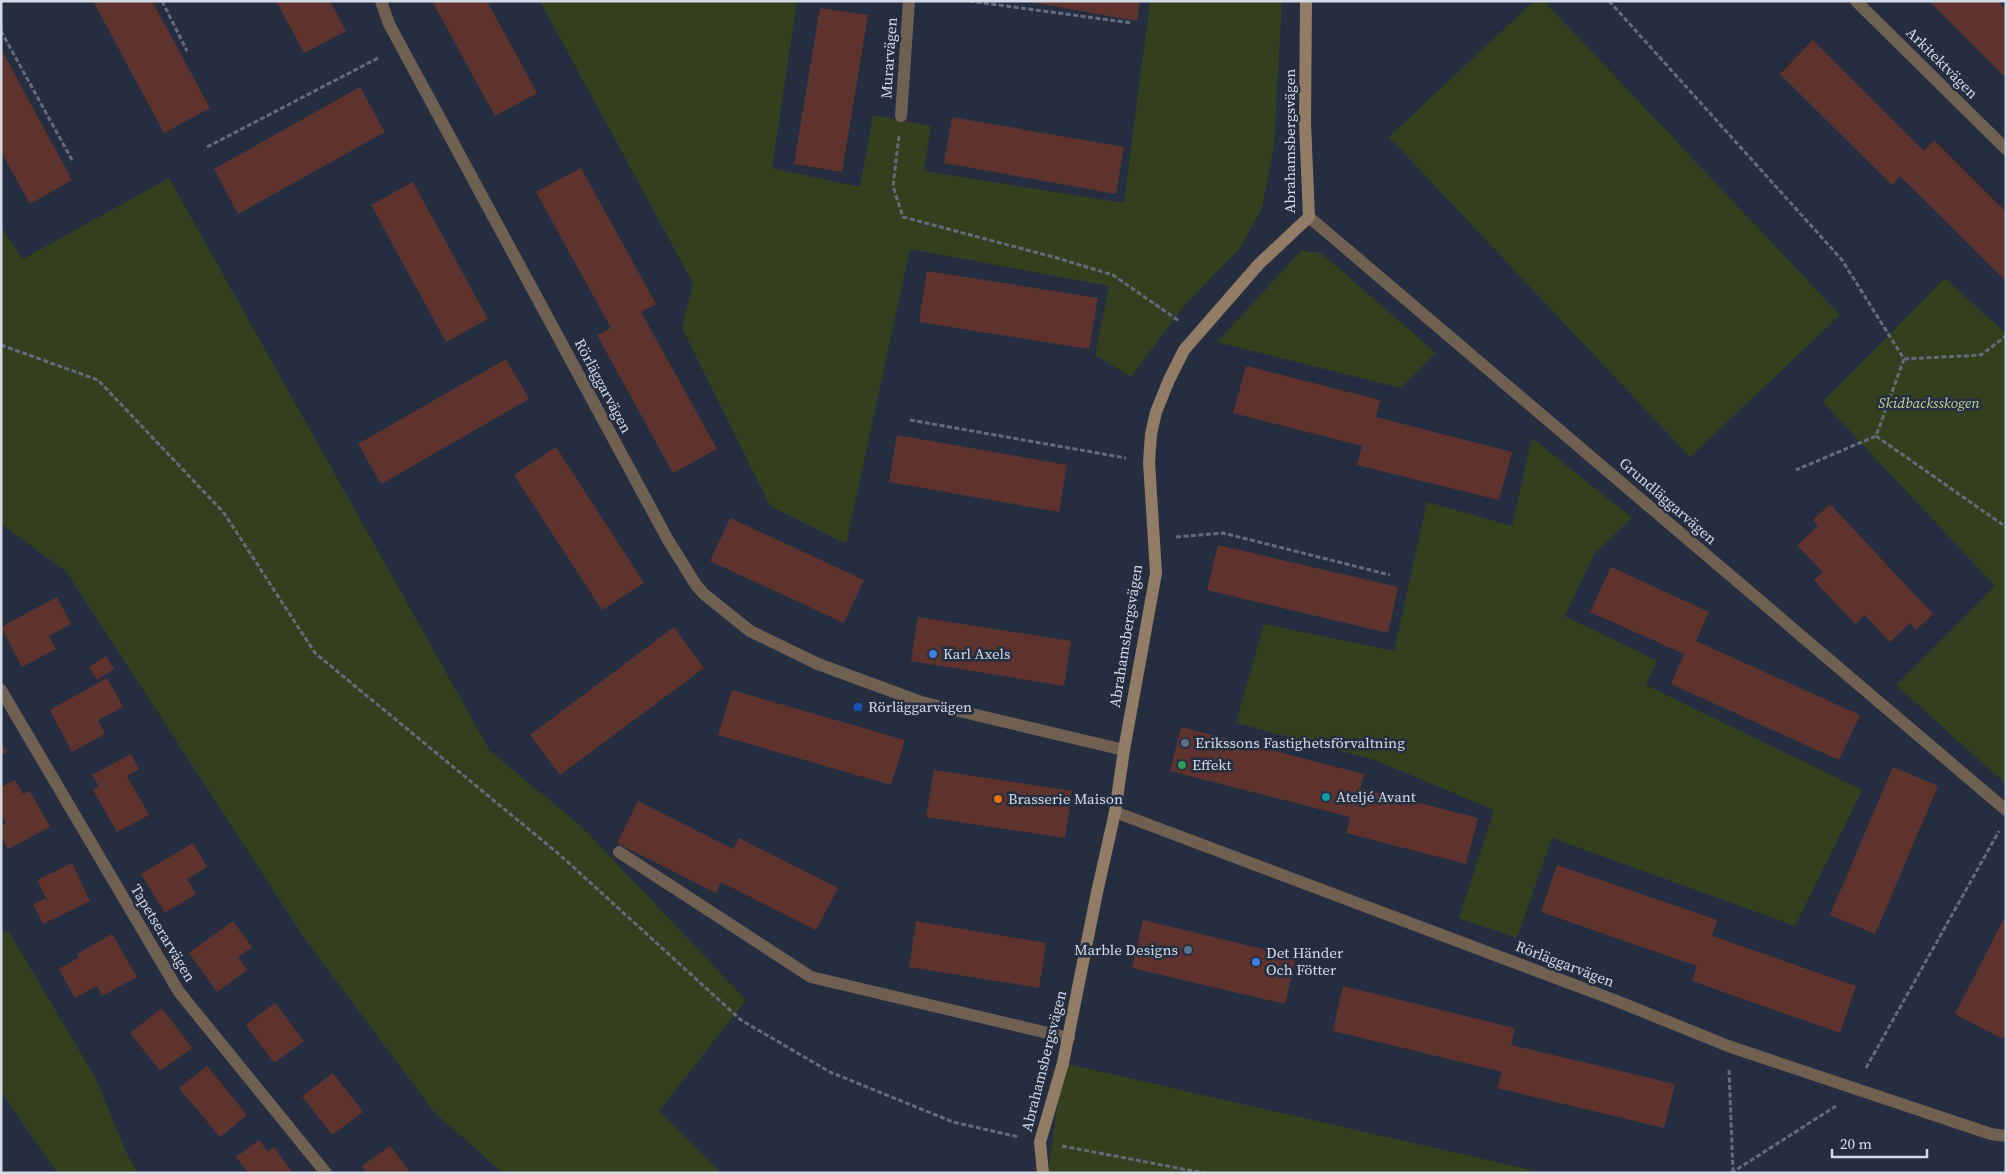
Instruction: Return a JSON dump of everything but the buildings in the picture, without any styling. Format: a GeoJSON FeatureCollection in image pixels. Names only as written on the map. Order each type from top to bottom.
{"type":"FeatureCollection","features":[{"type":"Feature","properties":{"kind":"street","name":"Rörläggarvägen"},"geometry":{"type":"LineString","coordinates":[[381,1],[389,24],[668,540],[704,594],[750,631],[818,664],[921,702],[1124,750]]}},
{"type":"Feature","properties":{"kind":"street","name":"Murarvägen"},"geometry":{"type":"LineString","coordinates":[[901,116],[909,1]]}},
{"type":"Feature","properties":{"kind":"street","name":"Abrahamsbergsvägen"},"geometry":{"type":"LineString","coordinates":[[1043,1173],[1040,1142],[1069,1038],[1096,897],[1115,812],[1124,750],[1156,573],[1149,462],[1151,434],[1156,412],[1184,350],[1259,264],[1309,217],[1305,123],[1306,1]]}},
{"type":"Feature","properties":{"kind":"street","name":"Arkitektvägen"},"geometry":{"type":"LineString","coordinates":[[1856,1],[2006,149]]}},
{"type":"Feature","properties":{"kind":"street","name":"Grundläggarvägen"},"geometry":{"type":"LineString","coordinates":[[1309,217],[2006,810]]}},
{"type":"Feature","properties":{"kind":"street","name":"Tapetserarvägen"},"geometry":{"type":"LineString","coordinates":[[1,690],[179,992],[326,1173]]}},
{"type":"Feature","properties":{"kind":"street","name":"Rörläggarvägen"},"geometry":{"type":"LineString","coordinates":[[1115,812],[1617,1001],[1728,1046],[1991,1134],[2006,1136]]}},
{"type":"Feature","properties":{"kind":"street"},"geometry":{"type":"LineString","coordinates":[[619,852],[811,977],[1069,1038]]}},
{"type":"Feature","properties":{"kind":"path"},"geometry":{"type":"LineString","coordinates":[[162,1],[188,51]]}},
{"type":"Feature","properties":{"kind":"path"},"geometry":{"type":"LineString","coordinates":[[969,1],[1132,23]]}},
{"type":"Feature","properties":{"kind":"path"},"geometry":{"type":"LineString","coordinates":[[1609,1],[1842,260],[1904,359]]}},
{"type":"Feature","properties":{"kind":"path"},"geometry":{"type":"LineString","coordinates":[[1,31],[72,160]]}},
{"type":"Feature","properties":{"kind":"path"},"geometry":{"type":"LineString","coordinates":[[207,147],[401,46]]}},
{"type":"Feature","properties":{"kind":"path"},"geometry":{"type":"LineString","coordinates":[[901,116],[893,186],[903,217],[1057,258],[1113,276],[1198,334]]}},
{"type":"Feature","properties":{"kind":"path"},"geometry":{"type":"LineString","coordinates":[[1904,359],[1981,355],[2006,336]]}},
{"type":"Feature","properties":{"kind":"path"},"geometry":{"type":"LineString","coordinates":[[1,345],[98,380],[224,513],[315,653],[560,855],[741,1020],[830,1072],[944,1119],[1040,1142],[1204,1173]]}},
{"type":"Feature","properties":{"kind":"path"},"geometry":{"type":"LineString","coordinates":[[1796,470],[1876,436],[1904,359]]}},
{"type":"Feature","properties":{"kind":"path"},"geometry":{"type":"LineString","coordinates":[[910,420],[1149,462]]}},
{"type":"Feature","properties":{"kind":"path"},"geometry":{"type":"LineString","coordinates":[[1876,436],[2006,527]]}},
{"type":"Feature","properties":{"kind":"path"},"geometry":{"type":"LineString","coordinates":[[1154,540],[1190,534],[1224,533],[1390,575]]}},
{"type":"Feature","properties":{"kind":"path"},"geometry":{"type":"LineString","coordinates":[[1732,1172],[1834,1108],[1854,1087],[2001,828]]}},
{"type":"Feature","properties":{"kind":"path"},"geometry":{"type":"LineString","coordinates":[[1728,1046],[1732,1172]]}},
{"type":"Feature","properties":{"kind":"green space"},"geometry":{"type":"Polygon","coordinates":[[[540,1],[797,1],[772,168],[860,187],[873,115],[931,126],[924,171],[1124,203],[1150,1],[1282,1],[1274,146],[1262,207],[1241,247],[1182,308],[1131,377],[1095,355],[1109,286],[910,249],[846,544],[770,506],[682,328],[693,283],[540,1]]]}},
{"type":"Feature","properties":{"kind":"green space"},"geometry":{"type":"Polygon","coordinates":[[[1534,1],[1544,1],[1840,315],[1690,457],[1389,137],[1534,1]]]}},
{"type":"Feature","properties":{"kind":"green space"},"geometry":{"type":"Polygon","coordinates":[[[169,178],[490,751],[583,828],[746,1000],[659,1111],[721,1173],[503,1173],[435,1113],[305,939],[66,571],[1,524],[1,227],[23,259],[169,178]]]}},
{"type":"Feature","properties":{"kind":"green space"},"geometry":{"type":"Polygon","coordinates":[[[1301,251],[1321,253],[1436,353],[1401,388],[1217,342],[1301,251]]]}},
{"type":"Feature","properties":{"kind":"green space","name":"Skidbacksskogen"},"geometry":{"type":"Polygon","coordinates":[[[1945,278],[2006,334],[2006,784],[1896,685],[1995,586],[1823,402],[1945,278]]]}},
{"type":"Feature","properties":{"kind":"green space"},"geometry":{"type":"Polygon","coordinates":[[[1532,438],[1632,518],[1594,554],[1565,616],[1657,661],[1646,685],[1862,790],[1795,926],[1552,838],[1517,938],[1459,918],[1494,810],[1375,760],[1236,723],[1264,624],[1394,651],[1427,502],[1512,526],[1532,438]]]}},
{"type":"Feature","properties":{"kind":"green space"},"geometry":{"type":"Polygon","coordinates":[[[1,931],[9,932],[96,1079],[127,1154],[138,1173],[57,1173],[1,1091],[1,931]]]}},
{"type":"Feature","properties":{"kind":"green space"},"geometry":{"type":"Polygon","coordinates":[[[1063,1063],[1545,1173],[1048,1173],[1063,1063]]]}},
{"type":"Feature","properties":{"kind":"place","name":"Karl Axels"},"geometry":{"type":"Point","coordinates":[933,654]}},
{"type":"Feature","properties":{"kind":"place","name":"Rörläggarvägen"},"geometry":{"type":"Point","coordinates":[858,707]}},
{"type":"Feature","properties":{"kind":"place","name":"Erikssons Fastighetsförvaltning"},"geometry":{"type":"Point","coordinates":[1185,743]}},
{"type":"Feature","properties":{"kind":"place","name":"Effekt"},"geometry":{"type":"Point","coordinates":[1182,765]}},
{"type":"Feature","properties":{"kind":"place","name":"Ateljé Avant"},"geometry":{"type":"Point","coordinates":[1326,797]}},
{"type":"Feature","properties":{"kind":"place","name":"Brasserie Maison"},"geometry":{"type":"Point","coordinates":[998,799]}},
{"type":"Feature","properties":{"kind":"place","name":"Marble Designs"},"geometry":{"type":"Point","coordinates":[1188,950]}},
{"type":"Feature","properties":{"kind":"place","name":"Det Händer Och Fötter"},"geometry":{"type":"Point","coordinates":[1256,962]}}]}
